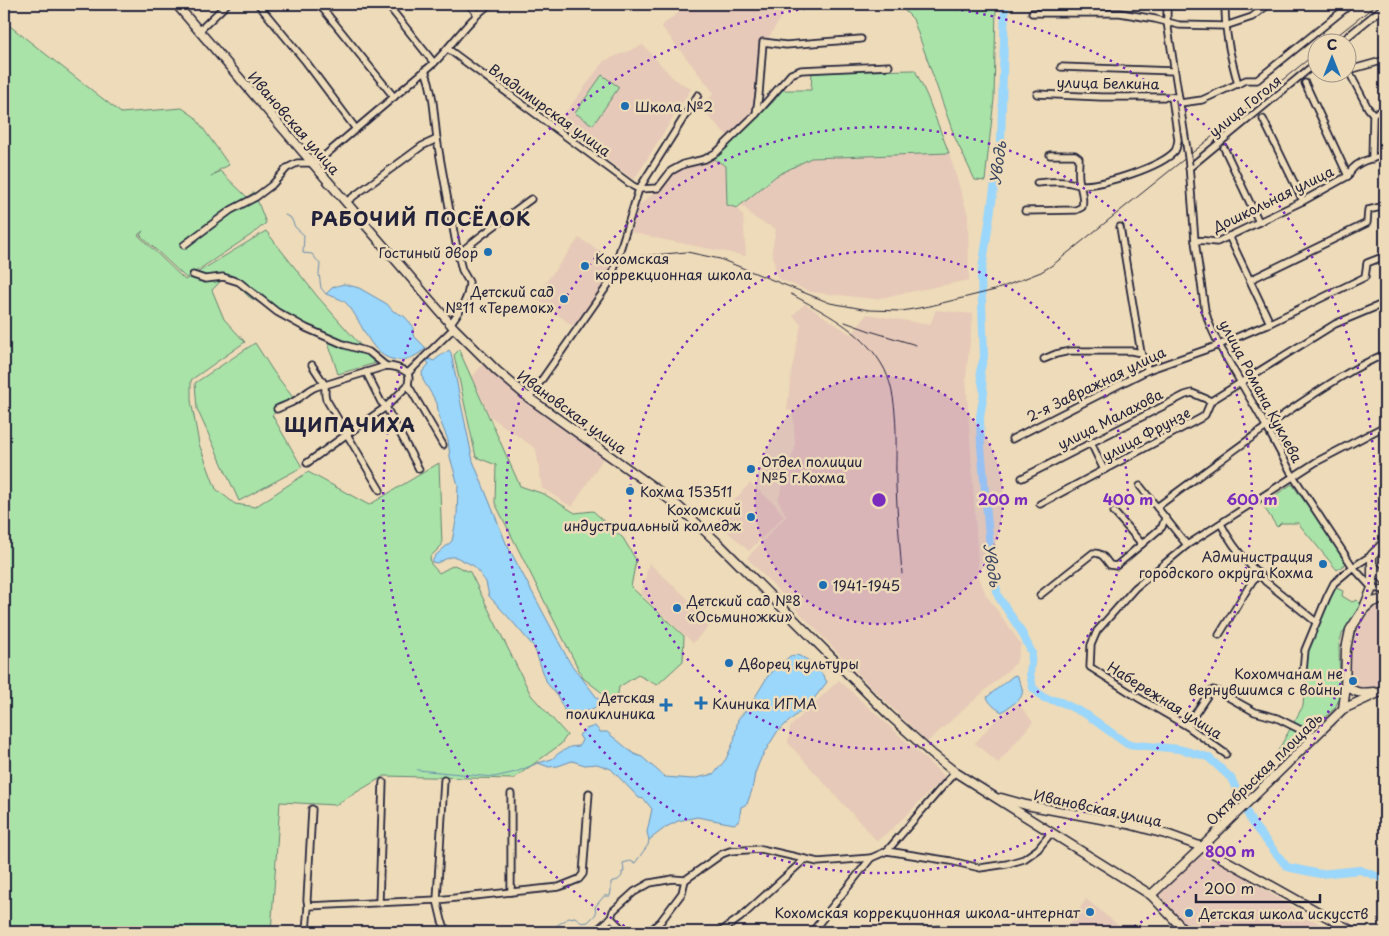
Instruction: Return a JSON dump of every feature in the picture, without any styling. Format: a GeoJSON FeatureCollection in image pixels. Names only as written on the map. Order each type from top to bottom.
{"type":"FeatureCollection","features":[{"type":"Feature","properties":{"kind":"main road","name":"Ивановская улица"},"geometry":{"type":"LineString","coordinates":[[176,4],[452,326],[497,371],[529,398],[656,488],[679,507],[719,544],[888,714],[932,754],[955,772],[1151,895],[1186,932]]}},
{"type":"Feature","properties":{"kind":"main road"},"geometry":{"type":"LineString","coordinates":[[1342,709],[1346,677],[1346,649],[1350,630],[1363,610],[1372,588],[1372,559],[1385,542]]}},
{"type":"Feature","properties":{"kind":"main road"},"geometry":{"type":"LineString","coordinates":[[1372,559],[1385,580]]}},
{"type":"Feature","properties":{"kind":"main road"},"geometry":{"type":"LineString","coordinates":[[1363,610],[1372,602],[1385,600]]}},
{"type":"Feature","properties":{"kind":"main road"},"geometry":{"type":"LineString","coordinates":[[1346,677],[1350,689],[1354,691],[1360,693],[1382,691]]}},
{"type":"Feature","properties":{"kind":"main road"},"geometry":{"type":"LineString","coordinates":[[1342,709],[1382,691]]}},
{"type":"Feature","properties":{"kind":"main road","name":"Октябрьская площадь"},"geometry":{"type":"LineString","coordinates":[[1151,895],[1315,738],[1342,709]]}},
{"type":"Feature","properties":{"kind":"main road","name":"Ивановская улица"},"geometry":{"type":"LineString","coordinates":[[994,797],[1128,824],[1169,835],[1202,847],[1354,932]]}},
{"type":"Feature","properties":{"kind":"main road"},"geometry":{"type":"LineString","coordinates":[[1030,820],[1032,811],[1038,807]]}},
{"type":"Feature","properties":{"kind":"street"},"geometry":{"type":"LineString","coordinates":[[199,31],[227,4]]}},
{"type":"Feature","properties":{"kind":"street"},"geometry":{"type":"LineString","coordinates":[[258,4],[306,62],[356,129]]}},
{"type":"Feature","properties":{"kind":"street"},"geometry":{"type":"LineString","coordinates":[[319,4],[394,97]]}},
{"type":"Feature","properties":{"kind":"street"},"geometry":{"type":"LineString","coordinates":[[387,4],[434,63]]}},
{"type":"Feature","properties":{"kind":"street"},"geometry":{"type":"LineString","coordinates":[[469,4],[477,14]]}},
{"type":"Feature","properties":{"kind":"street"},"geometry":{"type":"LineString","coordinates":[[184,245],[231,210],[256,197],[272,185],[287,168],[296,163],[316,162],[434,63],[448,50],[477,14],[490,4]]}},
{"type":"Feature","properties":{"kind":"street","name":"улица Романа Куклева"},"geometry":{"type":"LineString","coordinates":[[1167,4],[1167,22],[1187,150],[1195,241],[1205,310],[1209,323],[1219,345],[1293,476],[1353,567],[1372,588]]}},
{"type":"Feature","properties":{"kind":"street"},"geometry":{"type":"LineString","coordinates":[[1225,4],[1225,26],[1229,52],[1238,84]]}},
{"type":"Feature","properties":{"kind":"street"},"geometry":{"type":"LineString","coordinates":[[1032,13],[1120,13],[1179,24],[1225,26],[1252,17],[1269,4]]}},
{"type":"Feature","properties":{"kind":"street","name":"улица Белкина"},"geometry":{"type":"LineString","coordinates":[[1036,94],[1172,97],[1180,100],[1202,100],[1246,80],[1257,80],[1351,4]]}},
{"type":"Feature","properties":{"kind":"street"},"geometry":{"type":"LineString","coordinates":[[1353,32],[1385,6]]}},
{"type":"Feature","properties":{"kind":"street"},"geometry":{"type":"LineString","coordinates":[[756,114],[763,42],[786,45],[861,38]]}},
{"type":"Feature","properties":{"kind":"street","name":"Владимирская улица"},"geometry":{"type":"LineString","coordinates":[[448,50],[639,189]]}},
{"type":"Feature","properties":{"kind":"street"},"geometry":{"type":"LineString","coordinates":[[1356,66],[1385,60]]}},
{"type":"Feature","properties":{"kind":"street"},"geometry":{"type":"LineString","coordinates":[[639,189],[658,188],[671,171],[684,164],[705,159],[718,152],[756,114],[791,74],[801,70],[889,66]]}},
{"type":"Feature","properties":{"kind":"street"},"geometry":{"type":"LineString","coordinates":[[1061,66],[1174,71]]}},
{"type":"Feature","properties":{"kind":"street"},"geometry":{"type":"LineString","coordinates":[[408,373],[435,347],[452,326],[462,309],[470,282],[462,270],[458,254],[437,139],[431,85],[425,70]]}},
{"type":"Feature","properties":{"kind":"street","name":"улица Гоголя"},"geometry":{"type":"LineString","coordinates":[[1189,167],[1306,71]]}},
{"type":"Feature","properties":{"kind":"street"},"geometry":{"type":"LineString","coordinates":[[1355,82],[1373,114],[1372,159]]}},
{"type":"Feature","properties":{"kind":"street"},"geometry":{"type":"LineString","coordinates":[[1305,83],[1348,176]]}},
{"type":"Feature","properties":{"kind":"street"},"geometry":{"type":"LineString","coordinates":[[529,398],[610,282],[639,189],[698,95]]}},
{"type":"Feature","properties":{"kind":"street"},"geometry":{"type":"LineString","coordinates":[[1037,183],[1063,182],[1081,185],[1112,180],[1150,167],[1163,160],[1175,151],[1178,140],[1172,97]]}},
{"type":"Feature","properties":{"kind":"street"},"geometry":{"type":"LineString","coordinates":[[1373,114],[1385,110]]}},
{"type":"Feature","properties":{"kind":"street"},"geometry":{"type":"LineString","coordinates":[[1263,119],[1303,201]]}},
{"type":"Feature","properties":{"kind":"street"},"geometry":{"type":"LineString","coordinates":[[346,202],[422,146],[437,139]]}},
{"type":"Feature","properties":{"kind":"street"},"geometry":{"type":"LineString","coordinates":[[1224,148],[1259,222]]}},
{"type":"Feature","properties":{"kind":"street"},"geometry":{"type":"LineString","coordinates":[[1025,211],[1076,210],[1082,207],[1078,158],[1076,155],[1050,156]]}},
{"type":"Feature","properties":{"kind":"street","name":"Дошкольная улица"},"geometry":{"type":"LineString","coordinates":[[1195,241],[1217,242],[1303,201],[1348,176],[1350,170],[1358,164],[1385,155]]}},
{"type":"Feature","properties":{"kind":"street"},"geometry":{"type":"LineString","coordinates":[[458,254],[482,234],[531,199]]}},
{"type":"Feature","properties":{"kind":"street"},"geometry":{"type":"LineString","coordinates":[[1250,280],[1367,223],[1368,210],[1385,206]]}},
{"type":"Feature","properties":{"kind":"street"},"geometry":{"type":"LineString","coordinates":[[1120,227],[1142,353],[1148,370]]}},
{"type":"Feature","properties":{"kind":"street"},"geometry":{"type":"LineString","coordinates":[[1229,236],[1270,323]]}},
{"type":"Feature","properties":{"kind":"street","name":"2-я Завражная улица"},"geometry":{"type":"LineString","coordinates":[[1012,438],[1148,370],[1219,345],[1270,323],[1365,277],[1367,263],[1385,256]]}},
{"type":"Feature","properties":{"kind":"street"},"geometry":{"type":"LineString","coordinates":[[194,275],[205,279],[223,278],[239,282],[277,312],[306,328],[346,345],[369,352],[386,366]]}},
{"type":"Feature","properties":{"kind":"street","name":"улица Фрунзе"},"geometry":{"type":"LineString","coordinates":[[1040,504],[1201,418],[1211,401],[1335,324],[1385,303]]}},
{"type":"Feature","properties":{"kind":"street"},"geometry":{"type":"LineString","coordinates":[[1044,359],[1070,351],[1131,351],[1142,353]]}},
{"type":"Feature","properties":{"kind":"street"},"geometry":{"type":"LineString","coordinates":[[1156,507],[1266,426],[1338,377],[1385,354]]}},
{"type":"Feature","properties":{"kind":"street"},"geometry":{"type":"LineString","coordinates":[[312,365],[326,385],[324,394],[326,399],[348,433],[380,490]]}},
{"type":"Feature","properties":{"kind":"street"},"geometry":{"type":"LineString","coordinates":[[277,409],[320,385],[326,385],[386,366],[394,366],[408,373],[408,385],[386,407],[307,463]]}},
{"type":"Feature","properties":{"kind":"street"},"geometry":{"type":"LineString","coordinates":[[366,372],[419,469]]}},
{"type":"Feature","properties":{"kind":"street"},"geometry":{"type":"LineString","coordinates":[[408,385],[443,445]]}},
{"type":"Feature","properties":{"kind":"street","name":"улица Малахова"},"geometry":{"type":"LineString","coordinates":[[1022,478],[1185,394],[1192,393],[1211,401]]}},
{"type":"Feature","properties":{"kind":"street"},"geometry":{"type":"LineString","coordinates":[[1140,486],[1187,546],[1316,462],[1385,426]]}},
{"type":"Feature","properties":{"kind":"street"},"geometry":{"type":"LineString","coordinates":[[1091,443],[1104,470]]}},
{"type":"Feature","properties":{"kind":"street"},"geometry":{"type":"LineString","coordinates":[[1114,512],[1142,544]]}},
{"type":"Feature","properties":{"kind":"street"},"geometry":{"type":"LineString","coordinates":[[1040,595],[1092,553],[1102,554],[1110,565],[1116,566],[1162,527],[1165,518]]}},
{"type":"Feature","properties":{"kind":"street"},"geometry":{"type":"LineString","coordinates":[[1220,524],[1248,563],[1265,581],[1316,622]]}},
{"type":"Feature","properties":{"kind":"street","name":"Набережная улица"},"geometry":{"type":"LineString","coordinates":[[1187,546],[1135,588],[1097,631],[1091,645],[1090,667],[1187,726],[1226,754]]}},
{"type":"Feature","properties":{"kind":"street"},"geometry":{"type":"LineString","coordinates":[[1303,672],[1306,650],[1316,622],[1334,583],[1353,567],[1372,559]]}},
{"type":"Feature","properties":{"kind":"street"},"geometry":{"type":"LineString","coordinates":[[1219,635],[1254,580],[1260,575]]}},
{"type":"Feature","properties":{"kind":"street"},"geometry":{"type":"LineString","coordinates":[[1372,588],[1385,590]]}},
{"type":"Feature","properties":{"kind":"street"},"geometry":{"type":"LineString","coordinates":[[1187,726],[1213,690],[1255,712],[1277,718],[1315,738]]}},
{"type":"Feature","properties":{"kind":"street"},"geometry":{"type":"LineString","coordinates":[[595,932],[611,918],[614,911],[634,892],[650,883],[672,879],[685,880],[722,854],[761,849],[818,862],[871,858],[887,851],[955,772]]}},
{"type":"Feature","properties":{"kind":"street"},"geometry":{"type":"LineString","coordinates":[[444,780],[437,900],[447,932]]}},
{"type":"Feature","properties":{"kind":"street"},"geometry":{"type":"LineString","coordinates":[[379,902],[384,782]]}},
{"type":"Feature","properties":{"kind":"street"},"geometry":{"type":"LineString","coordinates":[[308,906],[437,900],[559,887],[579,879],[583,874],[589,793]]}},
{"type":"Feature","properties":{"kind":"street"},"geometry":{"type":"LineString","coordinates":[[511,892],[512,794]]}},
{"type":"Feature","properties":{"kind":"street"},"geometry":{"type":"LineString","coordinates":[[306,932],[312,808]]}},
{"type":"Feature","properties":{"kind":"street"},"geometry":{"type":"LineString","coordinates":[[887,851],[951,861],[980,868],[1024,859],[1038,849],[1050,833]]}},
{"type":"Feature","properties":{"kind":"street"},"geometry":{"type":"LineString","coordinates":[[812,932],[871,858]]}},
{"type":"Feature","properties":{"kind":"street"},"geometry":{"type":"LineString","coordinates":[[720,932],[741,917],[804,860]]}},
{"type":"Feature","properties":{"kind":"street"},"geometry":{"type":"LineString","coordinates":[[649,932],[661,921],[682,893],[685,880]]}},
{"type":"Feature","properties":{"kind":"street"},"geometry":{"type":"LineString","coordinates":[[611,918],[624,932]]}},
{"type":"Feature","properties":{"kind":"shaded area"},"geometry":{"type":"Polygon","coordinates":[[[690,4],[783,4],[786,8],[765,44],[754,113],[729,137],[700,108],[714,93],[661,26],[690,4]]]}},
{"type":"Feature","properties":{"kind":"shaded area","name":"Школа №2"},"geometry":{"type":"Polygon","coordinates":[[[643,45],[673,78],[691,89],[634,180],[558,123],[604,61],[643,45]]]}},
{"type":"Feature","properties":{"kind":"shaded area"},"geometry":{"type":"Polygon","coordinates":[[[949,153],[968,215],[969,280],[875,299],[811,292],[777,278],[772,250],[776,229],[756,219],[741,204],[776,176],[811,158],[949,153]]]}},
{"type":"Feature","properties":{"kind":"shaded area"},"geometry":{"type":"Polygon","coordinates":[[[714,159],[726,166],[727,204],[737,208],[743,216],[746,256],[631,232],[635,209],[676,171],[690,164],[714,159]]]}},
{"type":"Feature","properties":{"kind":"shaded area"},"geometry":{"type":"Polygon","coordinates":[[[579,238],[614,260],[608,280],[574,327],[535,297],[579,238]]]}},
{"type":"Feature","properties":{"kind":"shaded area"},"geometry":{"type":"Polygon","coordinates":[[[805,304],[852,335],[867,314],[930,325],[936,310],[973,314],[966,377],[979,577],[986,595],[1021,644],[1016,663],[927,742],[870,686],[747,558],[786,516],[778,500],[795,447],[793,411],[787,410],[791,373],[801,325],[793,315],[805,304]]]}},
{"type":"Feature","properties":{"kind":"shaded area"},"geometry":{"type":"Polygon","coordinates":[[[483,364],[543,415],[604,457],[572,507],[542,488],[536,449],[490,416],[472,377],[483,364]]]}},
{"type":"Feature","properties":{"kind":"shaded area","name":"Кохомский индустриальный колледж"},"geometry":{"type":"Polygon","coordinates":[[[750,483],[776,505],[784,516],[749,551],[718,523],[718,518],[750,483]]]}},
{"type":"Feature","properties":{"kind":"shaded area","name":"Детский сад №8 «Осьминожки»"},"geometry":{"type":"Polygon","coordinates":[[[649,563],[713,622],[693,643],[641,594],[649,563]]]}},
{"type":"Feature","properties":{"kind":"shaded area"},"geometry":{"type":"Polygon","coordinates":[[[1385,604],[1385,686],[1362,690],[1356,689],[1348,683],[1349,640],[1367,612],[1377,605],[1385,604]]]}},
{"type":"Feature","properties":{"kind":"shaded area"},"geometry":{"type":"Polygon","coordinates":[[[839,680],[945,777],[877,841],[788,743],[790,727],[839,680]]]}},
{"type":"Feature","properties":{"kind":"shaded area"},"geometry":{"type":"Polygon","coordinates":[[[1018,703],[1033,722],[998,763],[975,743],[994,722],[1018,703]]]}},
{"type":"Feature","properties":{"kind":"shaded area"},"geometry":{"type":"Polygon","coordinates":[[[1198,855],[1205,855],[1215,859],[1333,932],[1189,932],[1157,899],[1158,893],[1198,855]]]}},
{"type":"Feature","properties":{"kind":"shaded area","name":"Кохомская коррекционная школа-интернат"},"geometry":{"type":"Polygon","coordinates":[[[1086,899],[1124,930],[1122,932],[1062,932],[1069,925],[1086,899]]]}},
{"type":"Feature","properties":{"kind":"green space"},"geometry":{"type":"Polygon","coordinates":[[[898,4],[996,4],[994,99],[985,181],[975,180],[955,138],[913,19],[898,4]]]}},
{"type":"Feature","properties":{"kind":"green space"},"geometry":{"type":"Polygon","coordinates":[[[4,23],[121,113],[182,108],[195,117],[229,165],[219,170],[211,177],[220,171],[247,197],[254,192],[266,223],[186,278],[140,235],[143,231],[138,235],[185,280],[266,231],[317,296],[376,363],[338,374],[326,336],[289,319],[249,297],[227,275],[212,290],[224,319],[245,342],[191,380],[191,400],[199,444],[216,489],[235,504],[255,507],[308,472],[369,505],[439,463],[442,545],[430,557],[431,564],[439,573],[454,565],[470,572],[531,695],[567,735],[561,744],[513,779],[384,776],[335,805],[280,802],[271,932],[4,932],[4,23]]]}},
{"type":"Feature","properties":{"kind":"green space"},"geometry":{"type":"Polygon","coordinates":[[[915,70],[949,153],[811,158],[776,176],[737,208],[727,205],[726,166],[714,159],[774,101],[782,90],[811,90],[812,72],[915,70]]]}},
{"type":"Feature","properties":{"kind":"green space"},"geometry":{"type":"Polygon","coordinates":[[[602,75],[619,87],[593,125],[575,113],[602,75]]]}},
{"type":"Feature","properties":{"kind":"green space"},"geometry":{"type":"Polygon","coordinates":[[[255,343],[294,399],[272,415],[302,467],[239,501],[197,409],[195,383],[255,343]]]}},
{"type":"Feature","properties":{"kind":"green space"},"geometry":{"type":"Polygon","coordinates":[[[459,350],[520,486],[544,494],[575,513],[593,511],[623,538],[636,560],[631,587],[684,636],[683,661],[657,685],[638,675],[619,687],[616,705],[609,702],[600,691],[583,678],[495,503],[496,465],[476,457],[454,355],[459,350]]]}},
{"type":"Feature","properties":{"kind":"green space"},"geometry":{"type":"Polygon","coordinates":[[[1292,484],[1348,562],[1337,570],[1298,523],[1281,523],[1277,527],[1262,504],[1292,484]]]}},
{"type":"Feature","properties":{"kind":"green space"},"geometry":{"type":"Polygon","coordinates":[[[1336,588],[1343,591],[1342,596],[1352,602],[1357,600],[1362,605],[1342,634],[1339,644],[1340,697],[1335,708],[1279,761],[1275,756],[1303,706],[1308,648],[1327,600],[1336,588]]]}},
{"type":"Feature","properties":{"kind":"green space"},"geometry":{"type":"Polygon","coordinates":[[[938,925],[996,932],[901,932],[938,925]]]}},
{"type":"Feature","properties":{"kind":"water"},"geometry":{"type":"Polygon","coordinates":[[[344,284],[359,288],[387,304],[393,311],[404,316],[413,326],[413,335],[426,348],[405,360],[388,358],[380,353],[368,338],[347,304],[340,299],[326,294],[333,287],[344,284]]]}},
{"type":"Feature","properties":{"kind":"water"},"geometry":{"type":"Polygon","coordinates":[[[449,350],[473,461],[506,543],[570,663],[602,704],[569,720],[557,695],[547,683],[534,647],[489,596],[486,582],[474,566],[456,557],[450,557],[437,563],[432,562],[435,556],[452,541],[457,516],[458,485],[450,457],[448,440],[439,418],[437,403],[423,380],[422,372],[429,364],[427,361],[429,359],[434,361],[449,350]]]}},
{"type":"Feature","properties":{"kind":"water"},"geometry":{"type":"Polygon","coordinates":[[[797,655],[815,666],[827,682],[812,701],[777,732],[761,758],[747,804],[741,807],[739,821],[734,824],[697,817],[678,821],[666,827],[649,840],[647,832],[652,809],[644,799],[639,798],[611,769],[597,764],[585,765],[572,761],[549,767],[538,763],[552,759],[570,747],[579,746],[582,740],[579,735],[586,729],[595,726],[600,732],[607,732],[634,754],[642,757],[665,777],[692,779],[714,774],[726,759],[734,741],[738,719],[749,707],[768,676],[790,656],[797,655]]]}},
{"type":"Feature","properties":{"kind":"water"},"geometry":{"type":"Polygon","coordinates":[[[1016,675],[1022,689],[1021,697],[1002,712],[993,706],[987,697],[1016,675]]]}},
{"type":"Feature","properties":{"kind":"waterway","name":"Уводь"},"geometry":{"type":"LineString","coordinates":[[1005,4],[1001,142],[981,276],[984,357],[980,372],[984,392],[980,417],[981,446],[991,559],[998,596],[1021,631],[1032,653],[1030,674],[1033,688],[1044,698],[1061,702],[1087,715],[1127,744],[1179,749],[1208,757],[1231,778],[1252,823],[1287,867],[1320,874],[1360,870],[1385,879]]}},
{"type":"Feature","properties":{"kind":"waterway"},"geometry":{"type":"LineString","coordinates":[[285,215],[291,218],[295,227],[304,235],[303,253],[312,254],[320,264],[321,288],[326,294]]}},
{"type":"Feature","properties":{"kind":"waterway"},"geometry":{"type":"LineString","coordinates":[[417,770],[494,777],[516,772],[538,763]]}},
{"type":"Feature","properties":{"kind":"waterway"},"geometry":{"type":"LineString","coordinates":[[546,932],[569,918],[575,917],[582,923],[588,922],[596,914],[595,907],[604,896],[610,896],[611,882],[618,880],[622,876],[622,872],[624,872],[623,863],[630,861],[635,863],[648,845],[649,840]]}},
{"type":"Feature","properties":{"kind":"railway"},"geometry":{"type":"LineString","coordinates":[[1342,32],[1377,4]]}},
{"type":"Feature","properties":{"kind":"railway"},"geometry":{"type":"LineString","coordinates":[[641,256],[687,252],[720,259],[830,303],[869,310],[902,311],[995,290],[1041,272],[1054,264],[1306,61]]}},
{"type":"Feature","properties":{"kind":"railway"},"geometry":{"type":"LineString","coordinates":[[791,294],[852,331],[873,351],[887,376],[892,390],[896,422],[896,486],[902,574]]}},
{"type":"Feature","properties":{"kind":"railway"},"geometry":{"type":"LineString","coordinates":[[845,322],[916,345]]}},
{"type":"Feature","properties":{"kind":"place","name":"Школа №2"},"geometry":{"type":"Point","coordinates":[625,106]}},
{"type":"Feature","properties":{"kind":"place","name":"Гостиный двор"},"geometry":{"type":"Point","coordinates":[488,252]}},
{"type":"Feature","properties":{"kind":"place","name":"Кохомская коррекционная школа"},"geometry":{"type":"Point","coordinates":[585,266]}},
{"type":"Feature","properties":{"kind":"place","name":"Детский сад №11 «Теремок»"},"geometry":{"type":"Point","coordinates":[564,299]}},
{"type":"Feature","properties":{"kind":"place","name":"Отдел полиции №5 г.Кохма"},"geometry":{"type":"Point","coordinates":[751,469]}},
{"type":"Feature","properties":{"kind":"place","name":"Кохма 153511"},"geometry":{"type":"Point","coordinates":[630,491]}},
{"type":"Feature","properties":{"kind":"place","name":"Кохомский индустриальный колледж"},"geometry":{"type":"Point","coordinates":[751,517]}},
{"type":"Feature","properties":{"kind":"place","name":"Администрация городского округа Кохма"},"geometry":{"type":"Point","coordinates":[1323,564]}},
{"type":"Feature","properties":{"kind":"place","name":"1941-1945"},"geometry":{"type":"Point","coordinates":[823,585]}},
{"type":"Feature","properties":{"kind":"place","name":"Детский сад №8 «Осьминожки»"},"geometry":{"type":"Point","coordinates":[677,608]}},
{"type":"Feature","properties":{"kind":"place","name":"Дворец культуры"},"geometry":{"type":"Point","coordinates":[729,663]}},
{"type":"Feature","properties":{"kind":"place","name":"Кохомчанам не вернувшимся с войны"},"geometry":{"type":"Point","coordinates":[1353,681]}},
{"type":"Feature","properties":{"kind":"place","name":"Клиника ИГМА"},"geometry":{"type":"Point","coordinates":[701,703]}},
{"type":"Feature","properties":{"kind":"place","name":"Детская поликлиника"},"geometry":{"type":"Point","coordinates":[666,705]}},
{"type":"Feature","properties":{"kind":"place","name":"Кохомская коррекционная школа-интернат"},"geometry":{"type":"Point","coordinates":[1090,912]}},
{"type":"Feature","properties":{"kind":"place","name":"Детская школа искусств"},"geometry":{"type":"Point","coordinates":[1189,913]}},
{"type":"Feature","properties":{"kind":"district","name":"РАБОЧИЙ ПОСЁЛОК"},"geometry":{"type":"Point","coordinates":[421,218]}},
{"type":"Feature","properties":{"kind":"district","name":"ЩИПАЧИХА"},"geometry":{"type":"Point","coordinates":[350,424]}}]}
